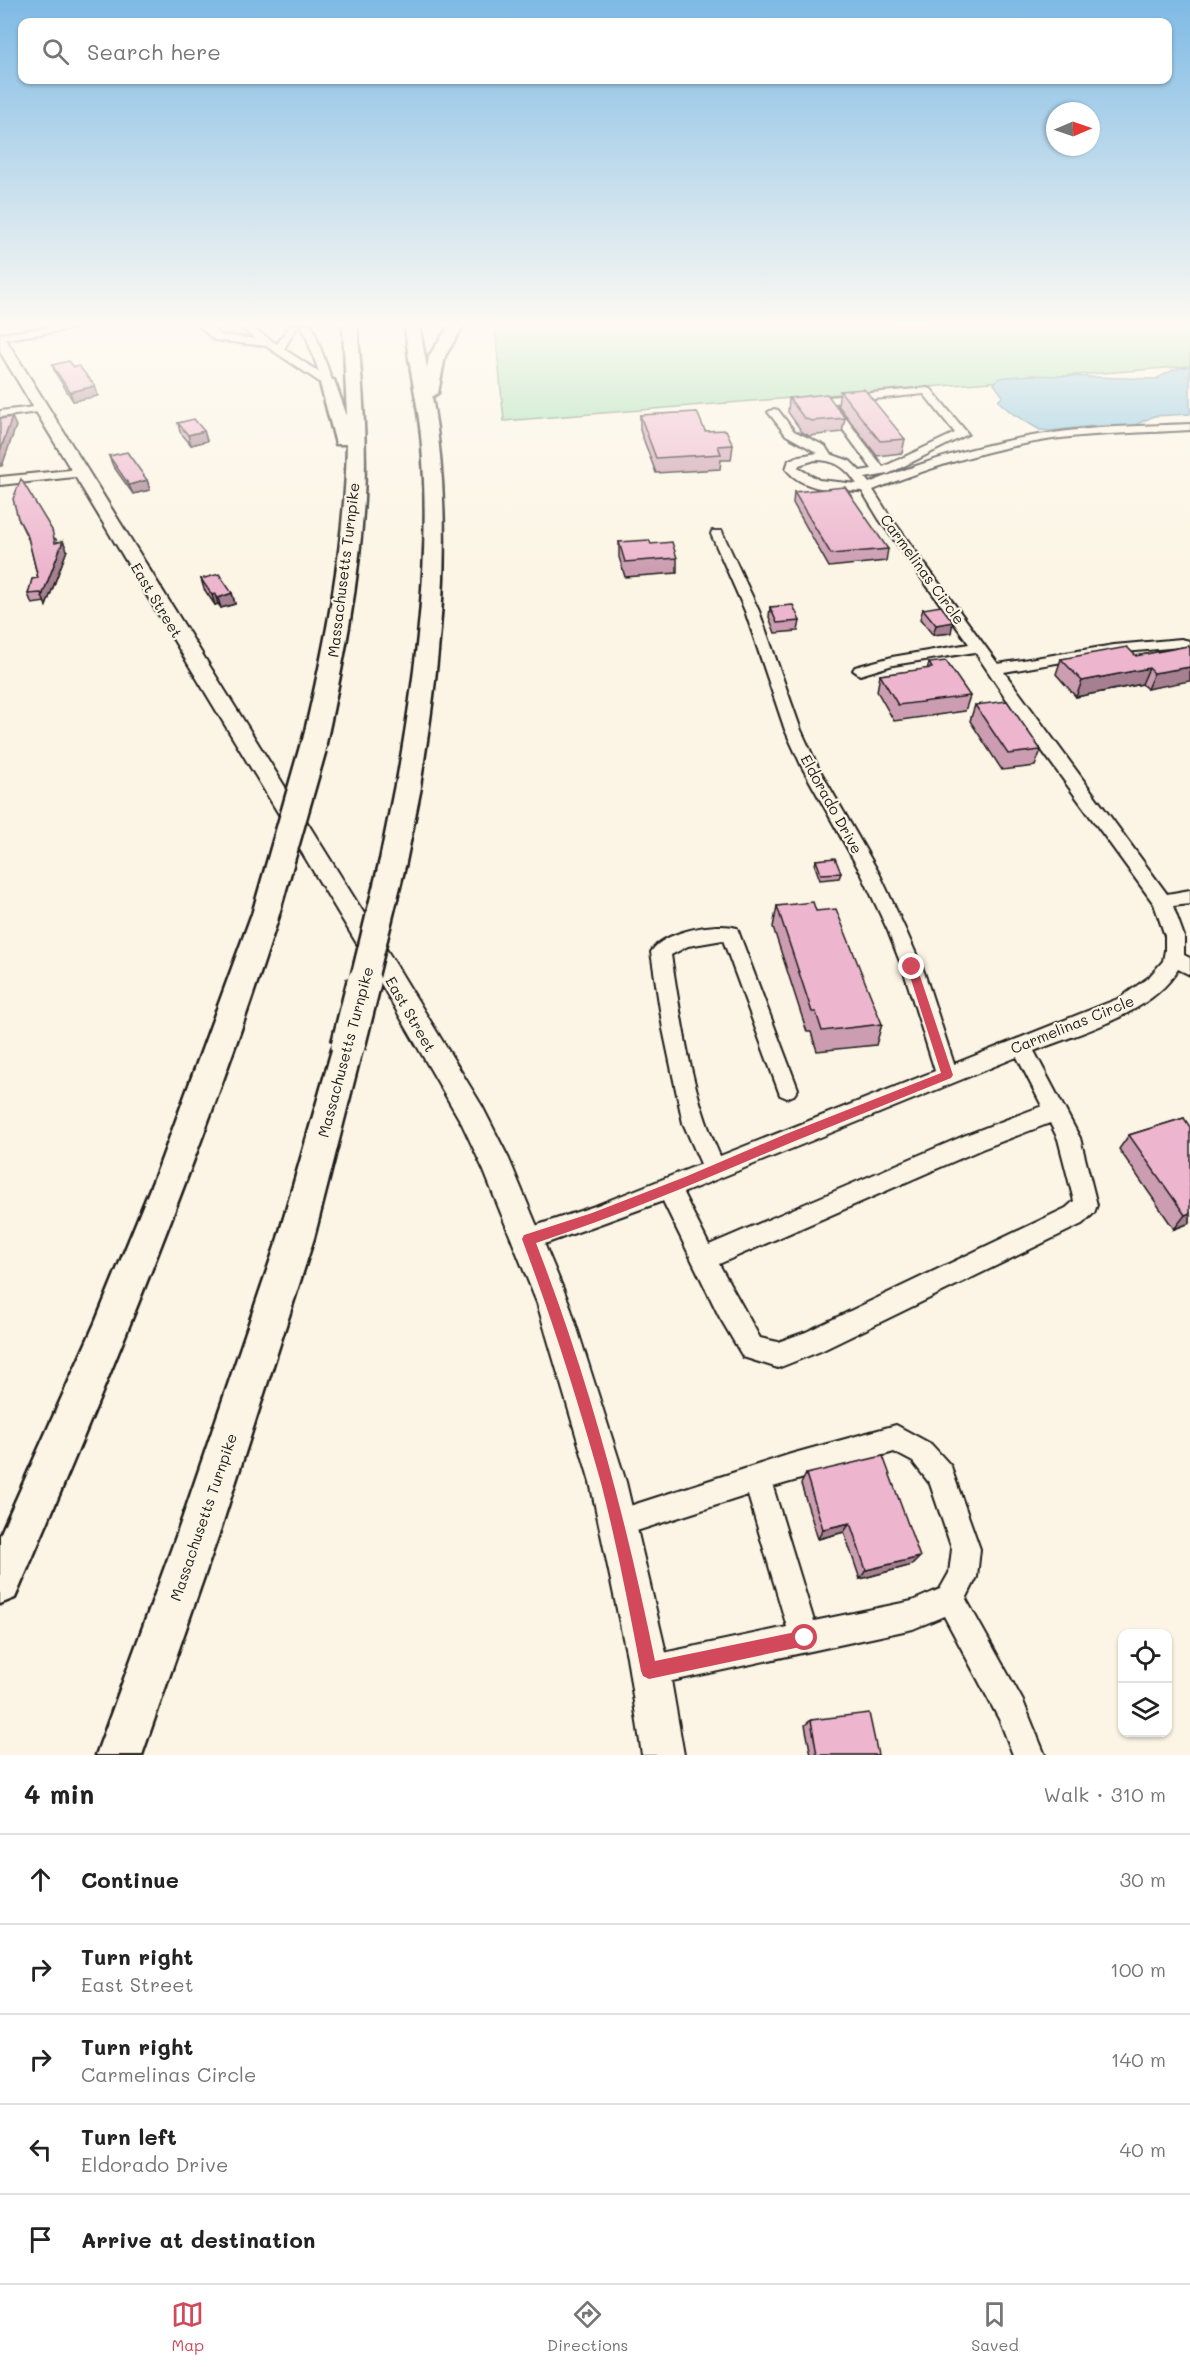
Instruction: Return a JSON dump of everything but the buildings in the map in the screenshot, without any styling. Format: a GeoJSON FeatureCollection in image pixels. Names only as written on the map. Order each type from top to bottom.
{"type":"FeatureCollection","features":[{"type":"Feature","properties":{"kind":"highway"},"geometry":{"type":"LineString","coordinates":[[335,407],[340,424],[351,534]]}},
{"type":"Feature","properties":{"kind":"highway","name":"Massachusetts Turnpike"},"geometry":{"type":"LineString","coordinates":[[0,1583],[49,1474],[183,1146],[265,916],[313,748],[339,624],[351,534],[356,462],[354,407]]}},
{"type":"Feature","properties":{"kind":"highway","name":"Massachusetts Turnpike"},"geometry":{"type":"LineString","coordinates":[[119,1755],[199,1531],[296,1238],[348,1046],[393,861],[408,786],[426,663],[432,583],[433,472],[425,407]]}},
{"type":"Feature","properties":{"kind":"highway"},"geometry":{"type":"LineString","coordinates":[[427,418],[429,407]]}},
{"type":"Feature","properties":{"kind":"main road","name":"East Street"},"geometry":{"type":"LineString","coordinates":[[42,409],[389,975],[472,1115],[528,1239],[572,1361],[618,1523],[649,1671],[663,1755]]}},
{"type":"Feature","properties":{"kind":"street"},"geometry":{"type":"LineString","coordinates":[[831,407],[880,472]]}},
{"type":"Feature","properties":{"kind":"street"},"geometry":{"type":"LineString","coordinates":[[862,482],[962,434],[940,407]]}},
{"type":"Feature","properties":{"kind":"street"},"geometry":{"type":"LineString","coordinates":[[0,414],[42,409]]}},
{"type":"Feature","properties":{"kind":"street","name":"Carmelinas Circle"},"geometry":{"type":"LineString","coordinates":[[528,1239],[592,1219],[669,1189],[1127,1004],[1153,987],[1182,962],[1162,901],[1036,730],[980,647],[883,516],[862,482],[840,458],[826,456],[821,448],[790,433],[774,412]]}},
{"type":"Feature","properties":{"kind":"street"},"geometry":{"type":"LineString","coordinates":[[826,456],[803,458],[794,463],[792,469],[797,475],[808,480],[862,482],[1032,439],[1114,430],[1190,427]]}},
{"type":"Feature","properties":{"kind":"street"},"geometry":{"type":"LineString","coordinates":[[0,482],[80,473]]}},
{"type":"Feature","properties":{"kind":"street","name":"Eldorado Drive"},"geometry":{"type":"LineString","coordinates":[[717,534],[752,611],[793,730],[810,768],[871,875],[897,931],[914,972],[947,1075]]}},
{"type":"Feature","properties":{"kind":"street"},"geometry":{"type":"LineString","coordinates":[[995,669],[1114,649],[1180,643],[1190,646]]}},
{"type":"Feature","properties":{"kind":"street"},"geometry":{"type":"LineString","coordinates":[[860,670],[892,661],[980,647]]}},
{"type":"Feature","properties":{"kind":"street"},"geometry":{"type":"LineString","coordinates":[[1162,901],[1190,897]]}},
{"type":"Feature","properties":{"kind":"street"},"geometry":{"type":"LineString","coordinates":[[715,1170],[694,1123],[661,952],[666,946],[682,940],[730,933],[787,1089]]}},
{"type":"Feature","properties":{"kind":"street"},"geometry":{"type":"LineString","coordinates":[[669,1189],[704,1260],[752,1348],[778,1355],[812,1342],[1074,1216],[1086,1205],[1076,1161],[1055,1111],[1021,1045]]}},
{"type":"Feature","properties":{"kind":"street"},"geometry":{"type":"LineString","coordinates":[[704,1260],[974,1142],[1055,1111]]}},
{"type":"Feature","properties":{"kind":"street"},"geometry":{"type":"LineString","coordinates":[[618,1523],[847,1450],[896,1438],[922,1453],[941,1476],[966,1549],[963,1577],[950,1599],[913,1615],[649,1671]]}},
{"type":"Feature","properties":{"kind":"street"},"geometry":{"type":"LineString","coordinates":[[757,1479],[805,1638]]}},
{"type":"Feature","properties":{"kind":"street"},"geometry":{"type":"LineString","coordinates":[[950,1599],[1012,1712],[1029,1755]]}},
{"type":"Feature","properties":{"kind":"green space"},"geometry":{"type":"Polygon","coordinates":[[[503,407],[680,407],[504,421],[503,407]]]}},
{"type":"Feature","properties":{"kind":"water"},"geometry":{"type":"Polygon","coordinates":[[[1005,407],[1190,407],[1190,414],[1154,416],[1133,426],[1093,426],[1050,431],[1040,430],[1005,407]]]}},
{"type":"Feature","properties":{"kind":"route"},"geometry":{"type":"LineString","coordinates":[[805,1638],[649,1671],[608,1482],[553,1303],[528,1239],[592,1219],[947,1075],[912,967]]}}]}
